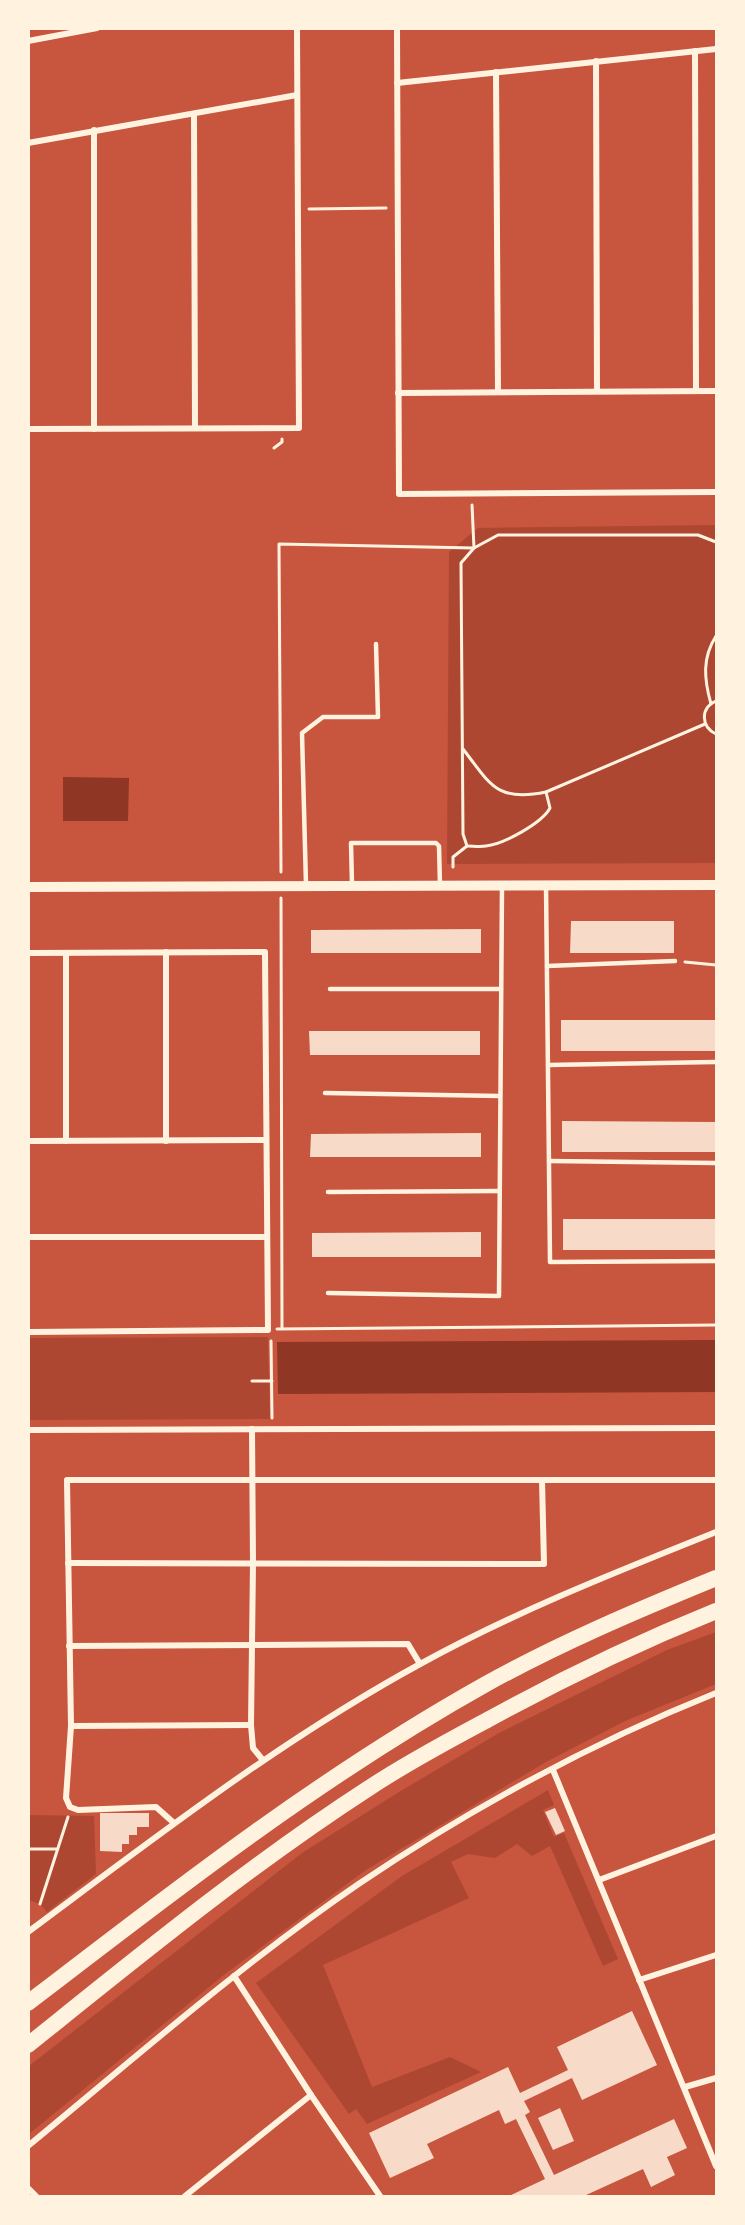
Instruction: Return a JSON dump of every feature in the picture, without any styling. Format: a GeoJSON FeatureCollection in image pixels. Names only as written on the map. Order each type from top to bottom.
{"type":"FeatureCollection","features":[{"type":"Feature","properties":{"kind":"highway"},"geometry":{"type":"LineString","coordinates":[[28,2003],[241,1841],[321,1785],[375,1751],[486,1684],[567,1643],[717,1578]]}},
{"type":"Feature","properties":{"kind":"highway"},"geometry":{"type":"LineString","coordinates":[[28,2045],[218,1895],[369,1787],[531,1696],[618,1654],[717,1611]]}},
{"type":"Feature","properties":{"kind":"street"},"geometry":{"type":"LineString","coordinates":[[28,41],[97,28]]}},
{"type":"Feature","properties":{"kind":"street"},"geometry":{"type":"LineString","coordinates":[[28,429],[299,428],[297,28]]}},
{"type":"Feature","properties":{"kind":"street"},"geometry":{"type":"LineString","coordinates":[[397,28],[399,494],[717,492]]}},
{"type":"Feature","properties":{"kind":"street"},"geometry":{"type":"LineString","coordinates":[[397,83],[717,49]]}},
{"type":"Feature","properties":{"kind":"street"},"geometry":{"type":"LineString","coordinates":[[695,51],[696,391]]}},
{"type":"Feature","properties":{"kind":"street"},"geometry":{"type":"LineString","coordinates":[[596,61],[597,391]]}},
{"type":"Feature","properties":{"kind":"street"},"geometry":{"type":"LineString","coordinates":[[496,72],[498,392]]}},
{"type":"Feature","properties":{"kind":"street"},"geometry":{"type":"LineString","coordinates":[[28,142],[297,95]]}},
{"type":"Feature","properties":{"kind":"street"},"geometry":{"type":"LineString","coordinates":[[194,114],[195,428]]}},
{"type":"Feature","properties":{"kind":"street"},"geometry":{"type":"LineString","coordinates":[[93,130],[94,429]]}},
{"type":"Feature","properties":{"kind":"street"},"geometry":{"type":"LineString","coordinates":[[398,393],[717,391]]}},
{"type":"Feature","properties":{"kind":"street"},"geometry":{"type":"LineString","coordinates":[[28,887],[717,885]]}},
{"type":"Feature","properties":{"kind":"street"},"geometry":{"type":"LineString","coordinates":[[166,952],[166,1141]]}},
{"type":"Feature","properties":{"kind":"street"},"geometry":{"type":"LineString","coordinates":[[28,953],[265,952],[266,1237],[269,1330],[28,1332]]}},
{"type":"Feature","properties":{"kind":"street"},"geometry":{"type":"LineString","coordinates":[[66,953],[66,1141]]}},
{"type":"Feature","properties":{"kind":"street"},"geometry":{"type":"LineString","coordinates":[[28,1141],[266,1140]]}},
{"type":"Feature","properties":{"kind":"street"},"geometry":{"type":"LineString","coordinates":[[28,1237],[266,1237]]}},
{"type":"Feature","properties":{"kind":"street"},"geometry":{"type":"LineString","coordinates":[[28,1430],[717,1428]]}},
{"type":"Feature","properties":{"kind":"street"},"geometry":{"type":"LineString","coordinates":[[252,1429],[251,1725],[254,1748],[262,1759]]}},
{"type":"Feature","properties":{"kind":"street"},"geometry":{"type":"LineString","coordinates":[[174,1823],[156,1807],[78,1810],[70,1807],[66,1798],[71,1726],[67,1480],[717,1480]]}},
{"type":"Feature","properties":{"kind":"street"},"geometry":{"type":"LineString","coordinates":[[68,1563],[544,1564],[542,1480]]}},
{"type":"Feature","properties":{"kind":"street"},"geometry":{"type":"LineString","coordinates":[[28,1932],[262,1759],[420,1664],[547,1600],[717,1532]]}},
{"type":"Feature","properties":{"kind":"street"},"geometry":{"type":"LineString","coordinates":[[69,1646],[408,1644],[420,1664]]}},
{"type":"Feature","properties":{"kind":"street"},"geometry":{"type":"LineString","coordinates":[[28,2146],[234,1976],[359,1884],[492,1801],[634,1727],[717,1693]]}},
{"type":"Feature","properties":{"kind":"street"},"geometry":{"type":"LineString","coordinates":[[71,1726],[251,1725]]}},
{"type":"Feature","properties":{"kind":"street"},"geometry":{"type":"LineString","coordinates":[[553,1770],[639,1980],[713,2149],[717,2166]]}},
{"type":"Feature","properties":{"kind":"street"},"geometry":{"type":"LineString","coordinates":[[599,1880],[717,1836]]}},
{"type":"Feature","properties":{"kind":"street"},"geometry":{"type":"LineString","coordinates":[[639,1980],[717,1955]]}},
{"type":"Feature","properties":{"kind":"street"},"geometry":{"type":"LineString","coordinates":[[234,1976],[380,2196]]}},
{"type":"Feature","properties":{"kind":"street"},"geometry":{"type":"LineString","coordinates":[[685,2087],[717,2078]]}},
{"type":"Feature","properties":{"kind":"street"},"geometry":{"type":"LineString","coordinates":[[185,2196],[311,2095]]}},
{"type":"Feature","properties":{"kind":"street"},"geometry":{"type":"LineString","coordinates":[[28,2188],[36,2196]]}},
{"type":"Feature","properties":{"kind":"lane"},"geometry":{"type":"LineString","coordinates":[[306,885],[302,733],[323,717],[378,717],[376,644]]}},
{"type":"Feature","properties":{"kind":"lane"},"geometry":{"type":"LineString","coordinates":[[352,885],[351,843],[436,843],[439,846],[440,886]]}},
{"type":"Feature","properties":{"kind":"lane"},"geometry":{"type":"LineString","coordinates":[[546,885],[550,1262],[717,1261]]}},
{"type":"Feature","properties":{"kind":"lane"},"geometry":{"type":"LineString","coordinates":[[328,1293],[499,1296],[502,886]]}},
{"type":"Feature","properties":{"kind":"lane"},"geometry":{"type":"LineString","coordinates":[[547,966],[675,961]]}},
{"type":"Feature","properties":{"kind":"lane"},"geometry":{"type":"LineString","coordinates":[[330,989],[501,989]]}},
{"type":"Feature","properties":{"kind":"lane"},"geometry":{"type":"LineString","coordinates":[[548,1065],[715,1062]]}},
{"type":"Feature","properties":{"kind":"lane"},"geometry":{"type":"LineString","coordinates":[[325,1093],[500,1096]]}},
{"type":"Feature","properties":{"kind":"lane"},"geometry":{"type":"LineString","coordinates":[[549,1161],[717,1163]]}},
{"type":"Feature","properties":{"kind":"lane"},"geometry":{"type":"LineString","coordinates":[[328,1191],[500,1191]]}},
{"type":"Feature","properties":{"kind":"path"},"geometry":{"type":"LineString","coordinates":[[298,209],[397,208]]}},
{"type":"Feature","properties":{"kind":"path"},"geometry":{"type":"LineString","coordinates":[[471,494],[474,548]]}},
{"type":"Feature","properties":{"kind":"path"},"geometry":{"type":"LineString","coordinates":[[467,846],[463,834],[461,563],[474,548],[498,535],[698,535],[717,542]]}},
{"type":"Feature","properties":{"kind":"path"},"geometry":{"type":"LineString","coordinates":[[281,874],[279,544],[474,548]]}},
{"type":"Feature","properties":{"kind":"path"},"geometry":{"type":"LineString","coordinates":[[711,704],[704,682],[710,647],[717,636]]}},
{"type":"Feature","properties":{"kind":"path"},"geometry":{"type":"LineString","coordinates":[[717,702],[711,704],[705,712],[705,724],[717,734]]}},
{"type":"Feature","properties":{"kind":"path"},"geometry":{"type":"LineString","coordinates":[[462,747],[486,778],[508,796],[529,796],[546,792],[705,724]]}},
{"type":"Feature","properties":{"kind":"path"},"geometry":{"type":"LineString","coordinates":[[453,867],[453,857],[467,846],[484,847],[497,844],[546,814],[550,807],[546,792]]}},
{"type":"Feature","properties":{"kind":"path"},"geometry":{"type":"LineString","coordinates":[[281,897],[282,1328]]}},
{"type":"Feature","properties":{"kind":"path"},"geometry":{"type":"LineString","coordinates":[[675,961],[717,965]]}},
{"type":"Feature","properties":{"kind":"path"},"geometry":{"type":"LineString","coordinates":[[272,1429],[269,1330],[282,1328],[717,1325]]}},
{"type":"Feature","properties":{"kind":"path"},"geometry":{"type":"LineString","coordinates":[[252,1381],[272,1381]]}},
{"type":"Feature","properties":{"kind":"path"},"geometry":{"type":"LineString","coordinates":[[40,1904],[70,1807]]}},
{"type":"Feature","properties":{"kind":"path"},"geometry":{"type":"LineString","coordinates":[[28,1849],[57,1849]]}},
{"type":"Feature","properties":{"kind":"shaded area"},"geometry":{"type":"Polygon","coordinates":[[[716,525],[716,863],[447,864],[449,552],[478,528],[716,525]]]}},
{"type":"Feature","properties":{"kind":"shaded area"},"geometry":{"type":"Polygon","coordinates":[[[63,777],[129,778],[128,821],[63,821],[63,777]]]}},
{"type":"Feature","properties":{"kind":"shaded area"},"geometry":{"type":"Polygon","coordinates":[[[268,1337],[270,1419],[29,1420],[28,1338],[268,1337]]]}},
{"type":"Feature","properties":{"kind":"shaded area"},"geometry":{"type":"Polygon","coordinates":[[[716,1340],[716,1392],[278,1394],[277,1342],[716,1340]]]}},
{"type":"Feature","properties":{"kind":"shaded area"},"geometry":{"type":"Polygon","coordinates":[[[716,1632],[716,1684],[625,1721],[546,1762],[366,1870],[225,1974],[29,2134],[29,2066],[302,1853],[499,1733],[667,1650],[716,1632]]]}},
{"type":"Feature","properties":{"kind":"shaded area"},"geometry":{"type":"Polygon","coordinates":[[[548,1790],[554,1805],[543,1810],[554,1837],[564,1833],[618,1959],[603,1966],[550,1846],[532,1856],[517,1844],[495,1858],[468,1854],[451,1862],[469,1898],[323,1965],[372,2087],[450,2057],[481,2072],[367,2124],[356,2109],[349,2114],[256,1983],[402,1876],[548,1790]]]}},
{"type":"Feature","properties":{"kind":"shaded area"},"geometry":{"type":"Polygon","coordinates":[[[28,1815],[94,1816],[96,1874],[47,1912],[40,1904],[29,1900],[28,1815]]]}},
{"type":"Feature","properties":{"kind":"building"},"geometry":{"type":"Polygon","coordinates":[[[571,921],[674,921],[674,953],[570,953],[571,921]]]}},
{"type":"Feature","properties":{"kind":"building"},"geometry":{"type":"Polygon","coordinates":[[[481,929],[481,953],[311,953],[311,930],[481,929]]]}},
{"type":"Feature","properties":{"kind":"building"},"geometry":{"type":"Polygon","coordinates":[[[561,1020],[716,1020],[716,1051],[561,1051],[561,1020]]]}},
{"type":"Feature","properties":{"kind":"building"},"geometry":{"type":"Polygon","coordinates":[[[309,1031],[480,1031],[480,1055],[310,1055],[309,1031]]]}},
{"type":"Feature","properties":{"kind":"building"},"geometry":{"type":"Polygon","coordinates":[[[562,1121],[716,1122],[716,1152],[562,1152],[562,1121]]]}},
{"type":"Feature","properties":{"kind":"building"},"geometry":{"type":"Polygon","coordinates":[[[481,1133],[481,1157],[310,1157],[311,1134],[481,1133]]]}},
{"type":"Feature","properties":{"kind":"building"},"geometry":{"type":"Polygon","coordinates":[[[563,1219],[716,1219],[716,1250],[563,1250],[563,1219]]]}},
{"type":"Feature","properties":{"kind":"building"},"geometry":{"type":"Polygon","coordinates":[[[481,1232],[481,1257],[312,1257],[312,1233],[481,1232]]]}},
{"type":"Feature","properties":{"kind":"building"},"geometry":{"type":"Polygon","coordinates":[[[555,1808],[565,1831],[556,1835],[545,1812],[555,1808]]]}},
{"type":"Feature","properties":{"kind":"building"},"geometry":{"type":"Polygon","coordinates":[[[100,1813],[149,1813],[149,1827],[137,1827],[137,1835],[129,1835],[129,1844],[122,1844],[122,1852],[100,1851],[100,1813]]]}},
{"type":"Feature","properties":{"kind":"building"},"geometry":{"type":"Polygon","coordinates":[[[632,2011],[657,2065],[582,2100],[572,2078],[524,2101],[530,2112],[525,2115],[554,2175],[674,2119],[687,2148],[667,2157],[675,2175],[651,2187],[643,2169],[584,2196],[509,2196],[545,2179],[516,2119],[505,2124],[499,2110],[427,2144],[434,2158],[390,2178],[369,2133],[508,2067],[520,2093],[568,2070],[557,2047],[632,2011]]]}},
{"type":"Feature","properties":{"kind":"building"},"geometry":{"type":"Polygon","coordinates":[[[560,2108],[574,2141],[553,2150],[538,2118],[560,2108]]]}}]}
